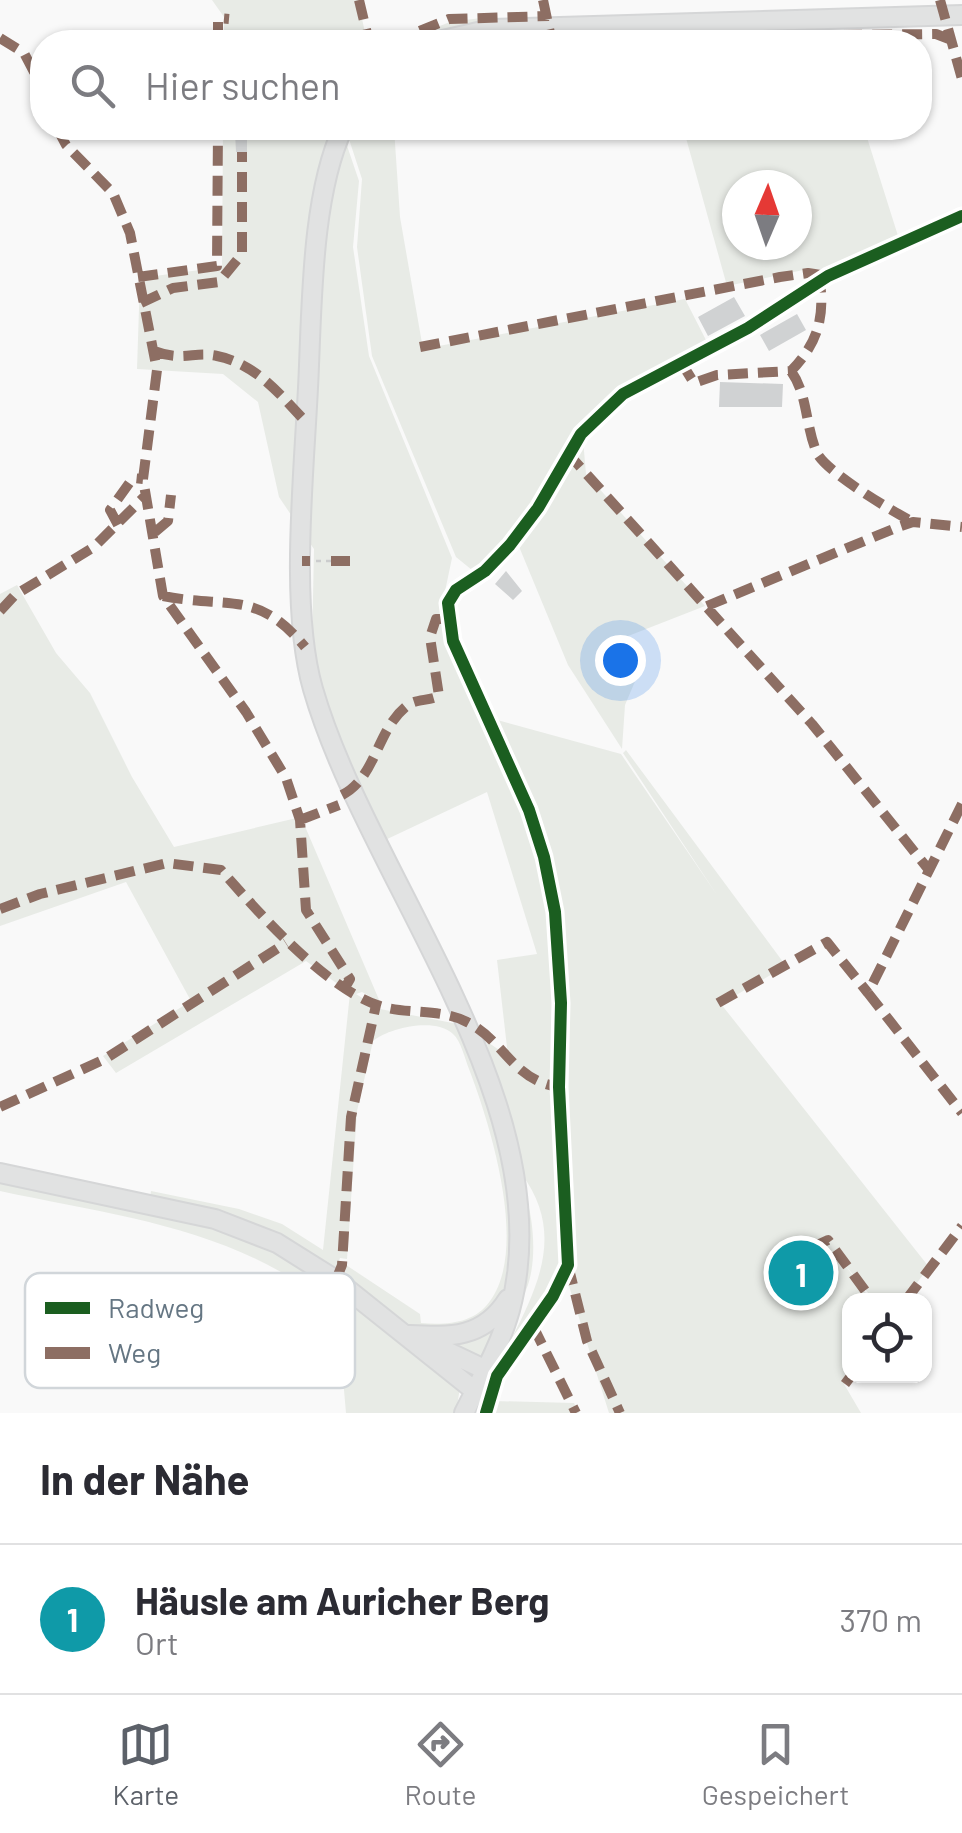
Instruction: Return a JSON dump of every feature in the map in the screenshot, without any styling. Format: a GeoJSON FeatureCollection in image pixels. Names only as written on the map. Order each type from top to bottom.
{"type":"FeatureCollection","features":[{"type":"Feature","properties":{"kind":"main road"},"geometry":{"type":"LineString","coordinates":[[483,30],[962,15]]}},
{"type":"Feature","properties":{"kind":"main road"},"geometry":{"type":"LineString","coordinates":[[339,140],[326,181],[311,327],[302,539],[305,646],[312,686],[349,792],[464,1020],[505,1133],[516,1185],[514,1288],[498,1346],[464,1413]]}},
{"type":"Feature","properties":{"kind":"main road"},"geometry":{"type":"LineString","coordinates":[[0,1173],[248,1230],[324,1273]]}},
{"type":"Feature","properties":{"kind":"main road"},"geometry":{"type":"LineString","coordinates":[[408,1334],[450,1338],[472,1332],[495,1316],[514,1288]]}},
{"type":"Feature","properties":{"kind":"main road"},"geometry":{"type":"LineString","coordinates":[[355,1295],[475,1391]]}},
{"type":"Feature","properties":{"kind":"main road"},"geometry":{"type":"LineString","coordinates":[[408,1334],[486,1370]]}},
{"type":"Feature","properties":{"kind":"lane"},"geometry":{"type":"LineString","coordinates":[[652,376],[748,328],[828,276],[962,216]]}},
{"type":"Feature","properties":{"kind":"path"},"geometry":{"type":"LineString","coordinates":[[310,561],[331,561]]}},
{"type":"Feature","properties":{"kind":"shaded area"},"geometry":{"type":"Polygon","coordinates":[[[212,0],[358,0],[364,30],[224,30],[224,17],[212,0]]]}},
{"type":"Feature","properties":{"kind":"shaded area"},"geometry":{"type":"Polygon","coordinates":[[[481,18],[533,22],[430,30],[450,22],[481,18]]]}},
{"type":"Feature","properties":{"kind":"shaded area"},"geometry":{"type":"Polygon","coordinates":[[[223,140],[345,140],[359,181],[353,247],[369,356],[452,558],[440,615],[479,715],[621,754],[717,895],[623,753],[626,750],[786,966],[721,1004],[929,1267],[909,1293],[868,1293],[845,1265],[866,1293],[842,1293],[842,1383],[861,1413],[609,1413],[569,1286],[556,1286],[517,1341],[512,1338],[538,1276],[544,1236],[542,1215],[521,1173],[486,1041],[508,1056],[497,960],[537,954],[487,792],[383,841],[355,794],[320,686],[312,646],[314,549],[279,497],[258,402],[223,374],[137,369],[140,278],[222,267],[223,140]]]}},
{"type":"Feature","properties":{"kind":"shaded area"},"geometry":{"type":"Polygon","coordinates":[[[349,140],[395,140],[400,217],[423,349],[685,299],[708,344],[624,389],[582,428],[586,474],[705,606],[600,647],[609,647],[639,672],[625,705],[622,749],[568,665],[513,532],[480,568],[472,570],[456,557],[372,356],[357,247],[362,179],[349,140]]]}},
{"type":"Feature","properties":{"kind":"shaded area"},"geometry":{"type":"Polygon","coordinates":[[[687,140],[868,140],[899,239],[833,269],[808,269],[727,286],[687,140]]]}},
{"type":"Feature","properties":{"kind":"shaded area"},"geometry":{"type":"Polygon","coordinates":[[[17,585],[56,653],[90,693],[132,777],[174,847],[301,817],[380,1002],[362,992],[356,994],[380,1009],[458,1024],[505,1158],[512,1226],[504,1292],[496,1307],[466,1330],[412,1329],[355,1288],[355,1273],[345,1273],[346,1265],[420,1314],[421,1323],[440,1324],[468,1319],[483,1309],[501,1278],[506,1219],[495,1153],[463,1050],[456,1037],[445,1029],[412,1026],[373,1041],[357,1111],[347,1259],[340,1258],[334,1273],[150,1198],[151,1191],[239,1209],[282,1224],[323,1250],[350,993],[306,961],[116,1073],[103,1056],[191,1001],[126,882],[0,926],[0,594],[17,585]]]}},
{"type":"Feature","properties":{"kind":"shaded area"},"geometry":{"type":"Polygon","coordinates":[[[0,1178],[246,1234],[316,1273],[282,1273],[218,1243],[177,1230],[0,1191],[0,1178]]]}},
{"type":"Feature","properties":{"kind":"shaded area"},"geometry":{"type":"Polygon","coordinates":[[[526,1197],[533,1249],[530,1277],[521,1299],[526,1197]]]}},
{"type":"Feature","properties":{"kind":"shaded area"},"geometry":{"type":"Polygon","coordinates":[[[355,1303],[460,1387],[456,1413],[346,1413],[344,1388],[355,1388],[355,1303]]]}},
{"type":"Feature","properties":{"kind":"shaded area"},"geometry":{"type":"Polygon","coordinates":[[[497,1322],[483,1359],[451,1344],[497,1322]]]}},
{"type":"Feature","properties":{"kind":"shaded area"},"geometry":{"type":"Polygon","coordinates":[[[494,1401],[574,1403],[579,1413],[489,1413],[494,1401]]]}},
{"type":"Feature","properties":{"kind":"building"},"geometry":{"type":"Polygon","coordinates":[[[235,140],[247,140],[247,152],[236,152],[235,140]]]}},
{"type":"Feature","properties":{"kind":"building"},"geometry":{"type":"Polygon","coordinates":[[[734,297],[745,316],[708,336],[698,317],[734,297]]]}},
{"type":"Feature","properties":{"kind":"building"},"geometry":{"type":"Polygon","coordinates":[[[797,314],[806,330],[769,351],[760,335],[797,314]]]}},
{"type":"Feature","properties":{"kind":"building"},"geometry":{"type":"Polygon","coordinates":[[[720,382],[783,384],[782,407],[719,407],[720,382]]]}},
{"type":"Feature","properties":{"kind":"building"},"geometry":{"type":"Polygon","coordinates":[[[506,571],[522,591],[513,600],[495,584],[506,571]]]}},
{"type":"Feature","properties":{"kind":"marked path"},"geometry":{"type":"LineString","coordinates":[[359,0],[366,30]]}},
{"type":"Feature","properties":{"kind":"marked path"},"geometry":{"type":"LineString","coordinates":[[543,0],[549,30]]}},
{"type":"Feature","properties":{"kind":"marked path"},"geometry":{"type":"LineString","coordinates":[[940,0],[962,79]]}},
{"type":"Feature","properties":{"kind":"marked path"},"geometry":{"type":"LineString","coordinates":[[422,30],[449,19],[549,16]]}},
{"type":"Feature","properties":{"kind":"marked path"},"geometry":{"type":"LineString","coordinates":[[218,30],[218,18],[229,19]]}},
{"type":"Feature","properties":{"kind":"marked path"},"geometry":{"type":"LineString","coordinates":[[932,34],[949,39]]}},
{"type":"Feature","properties":{"kind":"marked path"},"geometry":{"type":"LineString","coordinates":[[0,38],[24,53],[30,64]]}},
{"type":"Feature","properties":{"kind":"marked path"},"geometry":{"type":"LineString","coordinates":[[63,140],[113,193],[130,233],[157,370],[143,479],[163,596],[246,712],[286,778],[300,820],[306,910],[350,979],[346,986]]}},
{"type":"Feature","properties":{"kind":"marked path"},"geometry":{"type":"LineString","coordinates":[[138,277],[217,266],[218,140]]}},
{"type":"Feature","properties":{"kind":"marked path"},"geometry":{"type":"LineString","coordinates":[[141,303],[173,288],[219,282],[242,254],[242,152]]}},
{"type":"Feature","properties":{"kind":"marked path"},"geometry":{"type":"LineString","coordinates":[[420,347],[780,277],[808,273],[828,276]]}},
{"type":"Feature","properties":{"kind":"marked path"},"geometry":{"type":"LineString","coordinates":[[681,362],[694,383],[717,375],[791,371],[817,331],[820,283]]}},
{"type":"Feature","properties":{"kind":"marked path"},"geometry":{"type":"LineString","coordinates":[[154,351],[173,356],[217,356],[244,366],[267,382],[307,423]]}},
{"type":"Feature","properties":{"kind":"marked path"},"geometry":{"type":"LineString","coordinates":[[791,371],[801,390],[813,442],[823,461],[860,491],[913,522]]}},
{"type":"Feature","properties":{"kind":"marked path"},"geometry":{"type":"LineString","coordinates":[[572,450],[573,459],[812,724],[929,870]]}},
{"type":"Feature","properties":{"kind":"marked path"},"geometry":{"type":"LineString","coordinates":[[118,525],[110,510],[133,478],[143,479]]}},
{"type":"Feature","properties":{"kind":"marked path"},"geometry":{"type":"LineString","coordinates":[[0,611],[15,595],[94,547],[147,494]]}},
{"type":"Feature","properties":{"kind":"marked path"},"geometry":{"type":"LineString","coordinates":[[155,532],[168,521],[171,495]]}},
{"type":"Feature","properties":{"kind":"marked path"},"geometry":{"type":"LineString","coordinates":[[707,606],[913,522],[962,527]]}},
{"type":"Feature","properties":{"kind":"marked path"},"geometry":{"type":"LineString","coordinates":[[302,561],[310,561]]}},
{"type":"Feature","properties":{"kind":"marked path"},"geometry":{"type":"LineString","coordinates":[[331,561],[350,561]]}},
{"type":"Feature","properties":{"kind":"marked path"},"geometry":{"type":"LineString","coordinates":[[163,596],[256,609],[272,616],[305,647]]}},
{"type":"Feature","properties":{"kind":"marked path"},"geometry":{"type":"LineString","coordinates":[[342,795],[363,777],[397,715],[411,703],[439,696],[430,637],[436,619],[448,619]]}},
{"type":"Feature","properties":{"kind":"marked path"},"geometry":{"type":"LineString","coordinates":[[962,804],[868,993],[962,1113]]}},
{"type":"Feature","properties":{"kind":"marked path"},"geometry":{"type":"LineString","coordinates":[[300,820],[339,805]]}},
{"type":"Feature","properties":{"kind":"marked path"},"geometry":{"type":"LineString","coordinates":[[0,909],[40,894],[167,863],[221,870],[293,946],[335,982],[377,1005],[467,1022],[530,1077],[559,1087]]}},
{"type":"Feature","properties":{"kind":"marked path"},"geometry":{"type":"LineString","coordinates":[[718,1003],[827,942],[868,993]]}},
{"type":"Feature","properties":{"kind":"marked path"},"geometry":{"type":"LineString","coordinates":[[0,1107],[105,1059],[286,943]]}},
{"type":"Feature","properties":{"kind":"marked path"},"geometry":{"type":"LineString","coordinates":[[339,1273],[351,1117],[376,1005]]}},
{"type":"Feature","properties":{"kind":"marked path"},"geometry":{"type":"LineString","coordinates":[[911,1293],[962,1226]]}},
{"type":"Feature","properties":{"kind":"marked path"},"geometry":{"type":"LineString","coordinates":[[813,1270],[804,1251],[828,1240],[867,1293]]}},
{"type":"Feature","properties":{"kind":"marked path"},"geometry":{"type":"LineString","coordinates":[[568,1265],[587,1341],[620,1413]]}},
{"type":"Feature","properties":{"kind":"marked path"},"geometry":{"type":"LineString","coordinates":[[533,1326],[576,1413]]}},
{"type":"Feature","properties":{"kind":"cycle path"},"geometry":{"type":"LineString","coordinates":[[486,1413],[497,1376],[553,1296],[568,1265],[559,1087],[561,1003],[555,912],[544,857],[529,810],[453,641],[448,603],[456,590],[485,571],[510,545],[538,508],[581,434],[623,394],[748,328],[828,276],[962,216]]}},
{"type":"Feature","properties":{"kind":"place","name":"Häusle am Auricher Berg"},"geometry":{"type":"Point","coordinates":[801,1273]}}]}
